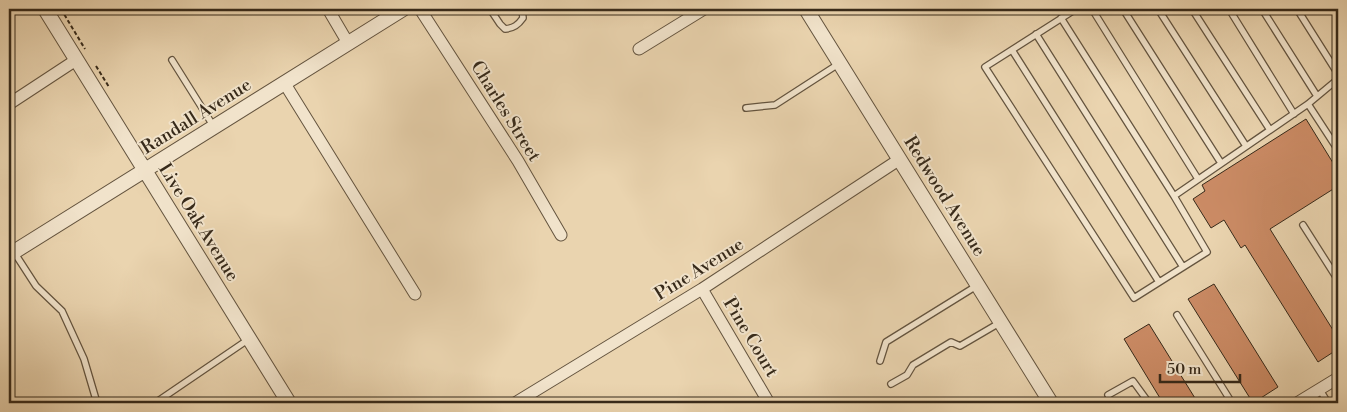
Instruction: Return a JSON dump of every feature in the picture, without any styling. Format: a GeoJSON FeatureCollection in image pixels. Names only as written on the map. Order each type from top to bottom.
{"type":"FeatureCollection","features":[{"type":"Feature","properties":{"kind":"street","name":"Live Oak Avenue"},"geometry":{"type":"LineString","coordinates":[[45,9],[289,403]]}},
{"type":"Feature","properties":{"kind":"street"},"geometry":{"type":"LineString","coordinates":[[328,9],[348,43]]}},
{"type":"Feature","properties":{"kind":"street","name":"Randall Avenue"},"geometry":{"type":"LineString","coordinates":[[11,254],[403,9]]}},
{"type":"Feature","properties":{"kind":"street","name":"Charles Street"},"geometry":{"type":"LineString","coordinates":[[420,9],[518,162],[561,234]]}},
{"type":"Feature","properties":{"kind":"street"},"geometry":{"type":"LineString","coordinates":[[639,49],[704,9]]}},
{"type":"Feature","properties":{"kind":"street","name":"Redwood Avenue"},"geometry":{"type":"LineString","coordinates":[[806,9],[1051,403]]}},
{"type":"Feature","properties":{"kind":"street"},"geometry":{"type":"LineString","coordinates":[[9,104],[76,60]]}},
{"type":"Feature","properties":{"kind":"street"},"geometry":{"type":"LineString","coordinates":[[284,84],[415,294]]}},
{"type":"Feature","properties":{"kind":"street","name":"Pine Avenue"},"geometry":{"type":"LineString","coordinates":[[515,403],[702,289],[900,159]]}},
{"type":"Feature","properties":{"kind":"street","name":"Pine Court"},"geometry":{"type":"LineString","coordinates":[[702,289],[769,403]]}},
{"type":"Feature","properties":{"kind":"street"},"geometry":{"type":"LineString","coordinates":[[1297,403],[1338,378]]}},
{"type":"Feature","properties":{"kind":"lane"},"geometry":{"type":"LineString","coordinates":[[490,9],[500,24],[506,29],[519,24],[523,18],[522,9]]}},
{"type":"Feature","properties":{"kind":"lane"},"geometry":{"type":"LineString","coordinates":[[1061,18],[1174,196],[1207,252],[1134,298],[985,66],[1012,50],[1036,34],[1061,18],[1076,9]]}},
{"type":"Feature","properties":{"kind":"lane"},"geometry":{"type":"LineString","coordinates":[[1092,9],[1198,179]]}},
{"type":"Feature","properties":{"kind":"lane"},"geometry":{"type":"LineString","coordinates":[[1124,9],[1221,163]]}},
{"type":"Feature","properties":{"kind":"lane"},"geometry":{"type":"LineString","coordinates":[[1158,9],[1246,146]]}},
{"type":"Feature","properties":{"kind":"lane"},"geometry":{"type":"LineString","coordinates":[[1192,9],[1270,130]]}},
{"type":"Feature","properties":{"kind":"lane"},"geometry":{"type":"LineString","coordinates":[[1229,9],[1294,114]]}},
{"type":"Feature","properties":{"kind":"lane"},"geometry":{"type":"LineString","coordinates":[[1262,9],[1318,96]]}},
{"type":"Feature","properties":{"kind":"lane"},"geometry":{"type":"LineString","coordinates":[[1297,9],[1338,74]]}},
{"type":"Feature","properties":{"kind":"lane"},"geometry":{"type":"LineString","coordinates":[[1036,34],[1183,268]]}},
{"type":"Feature","properties":{"kind":"lane"},"geometry":{"type":"LineString","coordinates":[[1012,50],[1160,282]]}},
{"type":"Feature","properties":{"kind":"lane"},"geometry":{"type":"LineString","coordinates":[[172,60],[214,127]]}},
{"type":"Feature","properties":{"kind":"lane"},"geometry":{"type":"LineString","coordinates":[[746,108],[775,105],[840,63]]}},
{"type":"Feature","properties":{"kind":"lane"},"geometry":{"type":"LineString","coordinates":[[1174,196],[1294,114],[1338,79]]}},
{"type":"Feature","properties":{"kind":"lane"},"geometry":{"type":"LineString","coordinates":[[1308,104],[1338,150]]}},
{"type":"Feature","properties":{"kind":"lane"},"geometry":{"type":"LineString","coordinates":[[1303,225],[1338,280]]}},
{"type":"Feature","properties":{"kind":"lane"},"geometry":{"type":"LineString","coordinates":[[11,254],[36,286],[62,311],[84,359],[97,403]]}},
{"type":"Feature","properties":{"kind":"lane"},"geometry":{"type":"LineString","coordinates":[[880,361],[886,342],[978,285]]}},
{"type":"Feature","properties":{"kind":"lane"},"geometry":{"type":"LineString","coordinates":[[1177,315],[1232,403]]}},
{"type":"Feature","properties":{"kind":"lane"},"geometry":{"type":"LineString","coordinates":[[891,384],[907,375],[913,365],[951,342],[960,346],[1001,322]]}},
{"type":"Feature","properties":{"kind":"lane"},"geometry":{"type":"LineString","coordinates":[[154,403],[249,338]]}},
{"type":"Feature","properties":{"kind":"lane"},"geometry":{"type":"LineString","coordinates":[[1108,395],[1133,381],[1149,403]]}},
{"type":"Feature","properties":{"kind":"lane"},"geometry":{"type":"LineString","coordinates":[[1320,390],[1328,403]]}},
{"type":"Feature","properties":{"kind":"building"},"geometry":{"type":"Polygon","coordinates":[[[1306,119],[1338,171],[1338,186],[1270,229],[1338,338],[1338,349],[1318,362],[1245,245],[1241,248],[1224,220],[1211,228],[1193,199],[1205,191],[1202,185],[1306,119]]]}},
{"type":"Feature","properties":{"kind":"building"},"geometry":{"type":"Polygon","coordinates":[[[1214,284],[1278,387],[1253,403],[1188,299],[1214,284]]]}},
{"type":"Feature","properties":{"kind":"building"},"geometry":{"type":"Polygon","coordinates":[[[1149,324],[1198,403],[1163,403],[1124,339],[1149,324]]]}}]}
